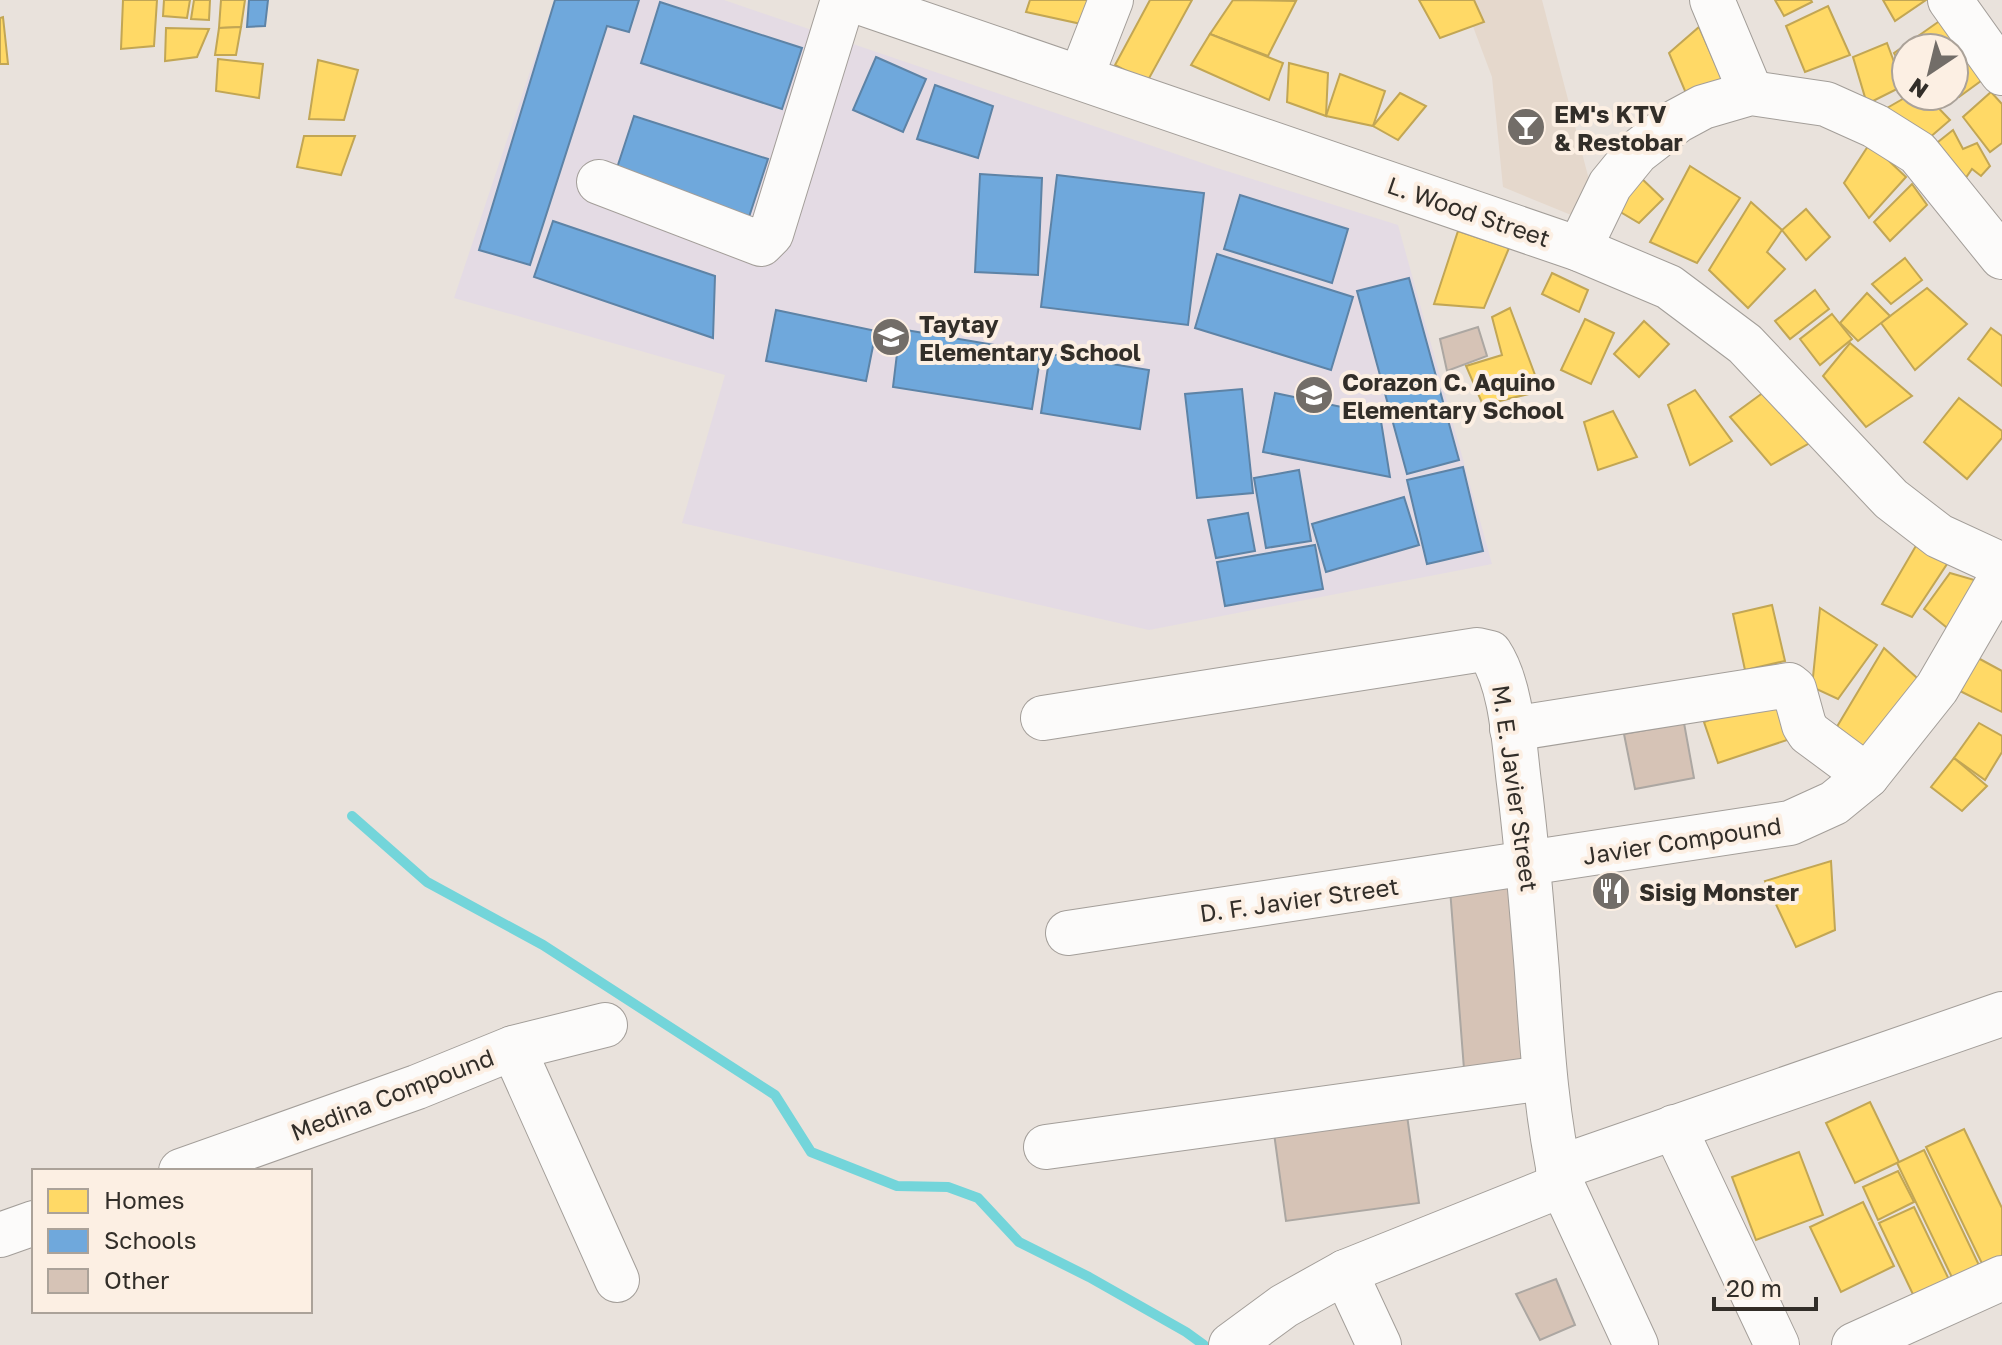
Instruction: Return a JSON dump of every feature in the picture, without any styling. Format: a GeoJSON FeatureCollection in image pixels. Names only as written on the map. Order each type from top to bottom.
{"type":"FeatureCollection","features":[{"type":"Feature","properties":{"kind":"street"},"geometry":{"type":"LineString","coordinates":[[599,182],[761,244],[771,234],[843,0]]}},
{"type":"Feature","properties":{"kind":"street","name":"L. Wood Street"},"geometry":{"type":"LineString","coordinates":[[853,0],[1579,249],[1669,287],[1745,344],[1891,499],[1939,536],[2002,565]]}},
{"type":"Feature","properties":{"kind":"street"},"geometry":{"type":"LineString","coordinates":[[1081,77],[1111,0]]}},
{"type":"Feature","properties":{"kind":"street"},"geometry":{"type":"LineString","coordinates":[[1712,0],[1751,93]]}},
{"type":"Feature","properties":{"kind":"street"},"geometry":{"type":"LineString","coordinates":[[1950,0],[2002,73]]}},
{"type":"Feature","properties":{"kind":"street"},"geometry":{"type":"LineString","coordinates":[[1579,249],[1610,185],[1637,152],[1677,121],[1703,107],[1751,93],[1826,104],[1875,126],[1918,153],[2002,257]]}},
{"type":"Feature","properties":{"kind":"street","name":"Javier Compound"},"geometry":{"type":"LineString","coordinates":[[1529,865],[1790,823],[1834,803],[1867,776],[1937,688],[2002,576]]}},
{"type":"Feature","properties":{"kind":"street","name":"M. E. Javier Street"},"geometry":{"type":"LineString","coordinates":[[1043,718],[1477,650],[1490,653],[1498,666],[1512,729],[1529,865],[1544,1078],[1560,1176],[1636,1345]]}},
{"type":"Feature","properties":{"kind":"street"},"geometry":{"type":"LineString","coordinates":[[1512,729],[1789,685],[1794,689],[1809,733],[1867,776]]}},
{"type":"Feature","properties":{"kind":"street","name":"D. F. Javier Street"},"geometry":{"type":"LineString","coordinates":[[1068,933],[1529,865]]}},
{"type":"Feature","properties":{"kind":"street"},"geometry":{"type":"LineString","coordinates":[[1231,1345],[1284,1306],[1345,1272],[1674,1127],[2002,1014]]}},
{"type":"Feature","properties":{"kind":"street","name":"Medina Compound"},"geometry":{"type":"LineString","coordinates":[[187,1169],[417,1087],[513,1048],[605,1025]]}},
{"type":"Feature","properties":{"kind":"street"},"geometry":{"type":"LineString","coordinates":[[513,1048],[617,1280]]}},
{"type":"Feature","properties":{"kind":"street"},"geometry":{"type":"LineString","coordinates":[[1046,1147],[1544,1078]]}},
{"type":"Feature","properties":{"kind":"street"},"geometry":{"type":"LineString","coordinates":[[1674,1127],[1777,1345]]}},
{"type":"Feature","properties":{"kind":"street"},"geometry":{"type":"LineString","coordinates":[[0,1235],[32,1224]]}},
{"type":"Feature","properties":{"kind":"street"},"geometry":{"type":"LineString","coordinates":[[1345,1272],[1379,1345]]}},
{"type":"Feature","properties":{"kind":"street"},"geometry":{"type":"LineString","coordinates":[[1854,1345],[2002,1278]]}},
{"type":"Feature","properties":{"kind":"shaded area","name":"Taytay Elementary School"},"geometry":{"type":"Polygon","coordinates":[[[554,0],[724,0],[1217,168],[1398,225],[1492,564],[1149,630],[682,523],[725,375],[454,298],[554,0]]]}},
{"type":"Feature","properties":{"kind":"shaded area"},"geometry":{"type":"Polygon","coordinates":[[[1463,0],[1542,0],[1593,195],[1576,217],[1503,187],[1492,77],[1463,0]]]}},
{"type":"Feature","properties":{"kind":"building: Homes"},"geometry":{"type":"Polygon","coordinates":[[[123,0],[157,0],[154,46],[121,49],[123,0]]]}},
{"type":"Feature","properties":{"kind":"building: Homes"},"geometry":{"type":"Polygon","coordinates":[[[164,0],[190,0],[187,18],[163,16],[164,0]]]}},
{"type":"Feature","properties":{"kind":"building: Homes"},"geometry":{"type":"Polygon","coordinates":[[[194,0],[210,0],[209,20],[191,19],[194,0]]]}},
{"type":"Feature","properties":{"kind":"building: Homes"},"geometry":{"type":"Polygon","coordinates":[[[221,0],[245,0],[241,27],[219,28],[221,0]]]}},
{"type":"Feature","properties":{"kind":"building: Homes"},"geometry":{"type":"Polygon","coordinates":[[[1030,0],[1101,0],[1086,25],[1026,12],[1030,0]]]}},
{"type":"Feature","properties":{"kind":"building: Homes"},"geometry":{"type":"Polygon","coordinates":[[[1150,0],[1192,0],[1147,82],[1115,65],[1150,0]]]}},
{"type":"Feature","properties":{"kind":"building: Homes"},"geometry":{"type":"Polygon","coordinates":[[[1233,0],[1296,1],[1268,56],[1210,34],[1233,0]]]}},
{"type":"Feature","properties":{"kind":"building: Homes"},"geometry":{"type":"Polygon","coordinates":[[[1419,0],[1474,0],[1484,22],[1440,38],[1419,0]]]}},
{"type":"Feature","properties":{"kind":"building: Homes"},"geometry":{"type":"Polygon","coordinates":[[[1775,0],[1811,0],[1812,2],[1784,16],[1775,0]]]}},
{"type":"Feature","properties":{"kind":"building: Homes"},"geometry":{"type":"Polygon","coordinates":[[[1883,0],[1926,0],[1895,21],[1883,0]]]}},
{"type":"Feature","properties":{"kind":"building: Homes"},"geometry":{"type":"Polygon","coordinates":[[[1828,6],[1850,55],[1805,72],[1786,26],[1828,6]]]}},
{"type":"Feature","properties":{"kind":"building: Homes"},"geometry":{"type":"Polygon","coordinates":[[[1948,15],[1963,32],[1924,32],[1948,15]]]}},
{"type":"Feature","properties":{"kind":"building: Homes"},"geometry":{"type":"Polygon","coordinates":[[[3,17],[8,64],[0,64],[0,18],[3,17]]]}},
{"type":"Feature","properties":{"kind":"building: Homes"},"geometry":{"type":"Polygon","coordinates":[[[241,27],[236,55],[215,55],[219,28],[241,27]]]}},
{"type":"Feature","properties":{"kind":"building: Homes"},"geometry":{"type":"Polygon","coordinates":[[[1699,27],[1723,81],[1688,98],[1669,53],[1699,27]]]}},
{"type":"Feature","properties":{"kind":"building: Homes"},"geometry":{"type":"Polygon","coordinates":[[[166,28],[209,29],[197,57],[165,61],[166,28]]]}},
{"type":"Feature","properties":{"kind":"building: Homes"},"geometry":{"type":"Polygon","coordinates":[[[1210,34],[1283,63],[1269,100],[1191,65],[1210,34]]]}},
{"type":"Feature","properties":{"kind":"building: Homes"},"geometry":{"type":"Polygon","coordinates":[[[1887,43],[1890,51],[1890,92],[1867,104],[1853,57],[1887,43]]]}},
{"type":"Feature","properties":{"kind":"building: Homes"},"geometry":{"type":"Polygon","coordinates":[[[218,59],[263,64],[259,98],[216,91],[218,59]]]}},
{"type":"Feature","properties":{"kind":"building: Homes"},"geometry":{"type":"Polygon","coordinates":[[[1970,59],[1985,78],[1970,89],[1970,59]]]}},
{"type":"Feature","properties":{"kind":"building: Homes"},"geometry":{"type":"Polygon","coordinates":[[[318,60],[358,70],[344,120],[309,119],[318,60]]]}},
{"type":"Feature","properties":{"kind":"building: Homes"},"geometry":{"type":"Polygon","coordinates":[[[1289,63],[1328,73],[1326,116],[1287,102],[1289,63]]]}},
{"type":"Feature","properties":{"kind":"building: Homes"},"geometry":{"type":"Polygon","coordinates":[[[1340,74],[1385,91],[1373,126],[1326,116],[1340,74]]]}},
{"type":"Feature","properties":{"kind":"building: Homes"},"geometry":{"type":"Polygon","coordinates":[[[1991,92],[2002,104],[2002,143],[1990,152],[1963,117],[1991,92]]]}},
{"type":"Feature","properties":{"kind":"building: Homes"},"geometry":{"type":"Polygon","coordinates":[[[1400,93],[1426,106],[1398,140],[1373,126],[1400,93]]]}},
{"type":"Feature","properties":{"kind":"building: Homes"},"geometry":{"type":"Polygon","coordinates":[[[1892,112],[1942,112],[1950,120],[1928,139],[1892,112]]]}},
{"type":"Feature","properties":{"kind":"building: Homes"},"geometry":{"type":"Polygon","coordinates":[[[1953,130],[1963,149],[1977,143],[1990,166],[1981,176],[1972,169],[1958,189],[1928,150],[1953,130]]]}},
{"type":"Feature","properties":{"kind":"building: Homes"},"geometry":{"type":"Polygon","coordinates":[[[304,136],[355,136],[341,175],[297,167],[304,136]]]}},
{"type":"Feature","properties":{"kind":"building: Homes"},"geometry":{"type":"Polygon","coordinates":[[[1870,143],[1906,177],[1869,218],[1844,183],[1870,143]]]}},
{"type":"Feature","properties":{"kind":"building: Homes"},"geometry":{"type":"Polygon","coordinates":[[[1690,166],[1740,198],[1697,263],[1650,242],[1690,166]]]}},
{"type":"Feature","properties":{"kind":"building: Homes"},"geometry":{"type":"Polygon","coordinates":[[[1638,175],[1663,199],[1639,223],[1612,207],[1638,175]]]}},
{"type":"Feature","properties":{"kind":"building: Homes"},"geometry":{"type":"Polygon","coordinates":[[[1912,184],[1927,205],[1890,241],[1874,222],[1912,184]]]}},
{"type":"Feature","properties":{"kind":"building: Homes"},"geometry":{"type":"Polygon","coordinates":[[[1751,202],[1782,230],[1767,252],[1785,269],[1748,308],[1709,270],[1751,202]]]}},
{"type":"Feature","properties":{"kind":"building: Homes"},"geometry":{"type":"Polygon","coordinates":[[[1806,209],[1830,237],[1806,260],[1782,230],[1806,209]]]}},
{"type":"Feature","properties":{"kind":"building: Homes"},"geometry":{"type":"Polygon","coordinates":[[[1458,231],[1509,248],[1484,308],[1434,304],[1458,231]]]}},
{"type":"Feature","properties":{"kind":"building: Homes"},"geometry":{"type":"Polygon","coordinates":[[[1905,258],[1922,280],[1891,304],[1872,284],[1905,258]]]}},
{"type":"Feature","properties":{"kind":"building: Homes"},"geometry":{"type":"Polygon","coordinates":[[[1552,273],[1588,290],[1579,312],[1542,294],[1552,273]]]}},
{"type":"Feature","properties":{"kind":"building: Homes"},"geometry":{"type":"Polygon","coordinates":[[[1927,288],[1967,324],[1915,370],[1881,323],[1927,288]]]}},
{"type":"Feature","properties":{"kind":"building: Homes"},"geometry":{"type":"Polygon","coordinates":[[[1815,290],[1829,309],[1790,339],[1775,321],[1815,290]]]}},
{"type":"Feature","properties":{"kind":"building: Homes"},"geometry":{"type":"Polygon","coordinates":[[[1867,293],[1890,316],[1858,341],[1840,323],[1867,293]]]}},
{"type":"Feature","properties":{"kind":"building: Homes"},"geometry":{"type":"Polygon","coordinates":[[[1510,308],[1541,391],[1483,405],[1466,366],[1502,355],[1492,317],[1510,308]]]}},
{"type":"Feature","properties":{"kind":"building: Homes"},"geometry":{"type":"Polygon","coordinates":[[[1832,314],[1852,339],[1820,365],[1800,339],[1832,314]]]}},
{"type":"Feature","properties":{"kind":"building: Homes"},"geometry":{"type":"Polygon","coordinates":[[[1585,319],[1614,333],[1591,384],[1561,370],[1585,319]]]}},
{"type":"Feature","properties":{"kind":"building: Homes"},"geometry":{"type":"Polygon","coordinates":[[[1644,321],[1669,344],[1639,377],[1614,354],[1644,321]]]}},
{"type":"Feature","properties":{"kind":"building: Homes"},"geometry":{"type":"Polygon","coordinates":[[[1991,328],[2002,336],[2002,386],[1968,359],[1991,328]]]}},
{"type":"Feature","properties":{"kind":"building: Homes"},"geometry":{"type":"Polygon","coordinates":[[[1850,343],[1912,396],[1866,427],[1823,376],[1850,343]]]}},
{"type":"Feature","properties":{"kind":"building: Homes"},"geometry":{"type":"Polygon","coordinates":[[[1768,389],[1815,440],[1771,465],[1730,417],[1768,389]]]}},
{"type":"Feature","properties":{"kind":"building: Homes"},"geometry":{"type":"Polygon","coordinates":[[[1695,390],[1732,441],[1690,465],[1668,405],[1695,390]]]}},
{"type":"Feature","properties":{"kind":"building: Homes"},"geometry":{"type":"Polygon","coordinates":[[[1959,398],[2002,431],[2002,438],[1967,479],[1924,442],[1959,398]]]}},
{"type":"Feature","properties":{"kind":"building: Homes"},"geometry":{"type":"Polygon","coordinates":[[[1613,411],[1637,457],[1598,470],[1584,422],[1613,411]]]}},
{"type":"Feature","properties":{"kind":"building: Homes"},"geometry":{"type":"Polygon","coordinates":[[[1917,544],[1949,561],[1912,617],[1882,604],[1917,544]]]}},
{"type":"Feature","properties":{"kind":"building: Homes"},"geometry":{"type":"Polygon","coordinates":[[[1950,573],[1978,581],[1951,631],[1924,609],[1950,573]]]}},
{"type":"Feature","properties":{"kind":"building: Homes"},"geometry":{"type":"Polygon","coordinates":[[[1772,605],[1785,661],[1745,670],[1733,614],[1772,605]]]}},
{"type":"Feature","properties":{"kind":"building: Homes"},"geometry":{"type":"Polygon","coordinates":[[[1820,608],[1877,645],[1838,699],[1812,687],[1820,608]]]}},
{"type":"Feature","properties":{"kind":"building: Homes"},"geometry":{"type":"Polygon","coordinates":[[[1884,648],[1926,686],[1866,751],[1835,730],[1884,648]]]}},
{"type":"Feature","properties":{"kind":"building: Homes"},"geometry":{"type":"Polygon","coordinates":[[[1978,658],[2002,671],[2002,712],[1960,691],[1978,658]]]}},
{"type":"Feature","properties":{"kind":"building: Homes"},"geometry":{"type":"Polygon","coordinates":[[[1787,692],[1802,735],[1718,763],[1704,722],[1787,692]]]}},
{"type":"Feature","properties":{"kind":"building: Homes"},"geometry":{"type":"Polygon","coordinates":[[[1979,723],[2002,736],[2002,752],[1985,780],[1954,758],[1979,723]]]}},
{"type":"Feature","properties":{"kind":"building: Homes"},"geometry":{"type":"Polygon","coordinates":[[[1954,758],[1987,786],[1962,811],[1931,787],[1954,758]]]}},
{"type":"Feature","properties":{"kind":"building: Homes"},"geometry":{"type":"Polygon","coordinates":[[[1831,861],[1835,930],[1796,947],[1765,881],[1831,861]]]}},
{"type":"Feature","properties":{"kind":"building: Homes"},"geometry":{"type":"Polygon","coordinates":[[[1870,1102],[1899,1162],[1855,1183],[1826,1123],[1870,1102]]]}},
{"type":"Feature","properties":{"kind":"building: Homes"},"geometry":{"type":"Polygon","coordinates":[[[1964,1129],[2002,1208],[2002,1271],[1989,1278],[1926,1147],[1964,1129]]]}},
{"type":"Feature","properties":{"kind":"building: Homes"},"geometry":{"type":"Polygon","coordinates":[[[1924,1150],[1987,1282],[1960,1294],[1897,1163],[1924,1150]]]}},
{"type":"Feature","properties":{"kind":"building: Homes"},"geometry":{"type":"Polygon","coordinates":[[[1799,1152],[1823,1215],[1756,1240],[1732,1177],[1799,1152]]]}},
{"type":"Feature","properties":{"kind":"building: Homes"},"geometry":{"type":"Polygon","coordinates":[[[1898,1171],[1914,1202],[1878,1220],[1863,1187],[1898,1171]]]}},
{"type":"Feature","properties":{"kind":"building: Homes"},"geometry":{"type":"Polygon","coordinates":[[[1863,1202],[1894,1266],[1841,1292],[1810,1227],[1863,1202]]]}},
{"type":"Feature","properties":{"kind":"building: Homes"},"geometry":{"type":"Polygon","coordinates":[[[1914,1207],[1954,1290],[1919,1307],[1879,1223],[1914,1207]]]}},
{"type":"Feature","properties":{"kind":"building: Schools"},"geometry":{"type":"Polygon","coordinates":[[[249,0],[268,0],[265,26],[247,27],[249,0]]]}},
{"type":"Feature","properties":{"kind":"building: Schools"},"geometry":{"type":"Polygon","coordinates":[[[555,0],[639,0],[629,32],[607,26],[530,265],[479,250],[555,0]]]}},
{"type":"Feature","properties":{"kind":"building: Schools"},"geometry":{"type":"Polygon","coordinates":[[[660,2],[802,48],[782,109],[641,63],[660,2]]]}},
{"type":"Feature","properties":{"kind":"building: Schools"},"geometry":{"type":"Polygon","coordinates":[[[876,57],[926,79],[903,132],[853,110],[876,57]]]}},
{"type":"Feature","properties":{"kind":"building: Schools"},"geometry":{"type":"Polygon","coordinates":[[[935,85],[993,106],[978,158],[917,139],[935,85]]]}},
{"type":"Feature","properties":{"kind":"building: Schools"},"geometry":{"type":"Polygon","coordinates":[[[634,116],[768,159],[748,220],[614,177],[634,116]]]}},
{"type":"Feature","properties":{"kind":"building: Schools"},"geometry":{"type":"Polygon","coordinates":[[[980,174],[1042,178],[1038,275],[975,272],[980,174]]]}},
{"type":"Feature","properties":{"kind":"building: Schools"},"geometry":{"type":"Polygon","coordinates":[[[1057,175],[1204,193],[1188,325],[1041,307],[1057,175]]]}},
{"type":"Feature","properties":{"kind":"building: Schools"},"geometry":{"type":"Polygon","coordinates":[[[1240,195],[1348,229],[1332,283],[1224,249],[1240,195]]]}},
{"type":"Feature","properties":{"kind":"building: Schools"},"geometry":{"type":"Polygon","coordinates":[[[553,221],[715,276],[713,338],[534,277],[553,221]]]}},
{"type":"Feature","properties":{"kind":"building: Schools"},"geometry":{"type":"Polygon","coordinates":[[[1217,254],[1353,297],[1331,370],[1195,328],[1217,254]]]}},
{"type":"Feature","properties":{"kind":"building: Schools"},"geometry":{"type":"Polygon","coordinates":[[[1409,278],[1459,460],[1407,474],[1357,291],[1409,278]]]}},
{"type":"Feature","properties":{"kind":"building: Schools"},"geometry":{"type":"Polygon","coordinates":[[[776,310],[876,331],[866,381],[766,361],[776,310]]]}},
{"type":"Feature","properties":{"kind":"building: Schools"},"geometry":{"type":"Polygon","coordinates":[[[900,329],[1041,353],[1032,409],[893,387],[900,329]]]}},
{"type":"Feature","properties":{"kind":"building: Schools"},"geometry":{"type":"Polygon","coordinates":[[[1050,354],[1149,370],[1140,429],[1041,413],[1050,354]]]}},
{"type":"Feature","properties":{"kind":"building: Schools"},"geometry":{"type":"Polygon","coordinates":[[[1242,389],[1253,493],[1197,498],[1185,394],[1242,389]]]}},
{"type":"Feature","properties":{"kind":"building: Schools"},"geometry":{"type":"Polygon","coordinates":[[[1275,393],[1380,415],[1390,477],[1263,452],[1275,393]]]}},
{"type":"Feature","properties":{"kind":"building: Schools"},"geometry":{"type":"Polygon","coordinates":[[[1463,467],[1483,551],[1427,564],[1407,480],[1463,467]]]}},
{"type":"Feature","properties":{"kind":"building: Schools"},"geometry":{"type":"Polygon","coordinates":[[[1299,470],[1311,541],[1266,548],[1254,478],[1299,470]]]}},
{"type":"Feature","properties":{"kind":"building: Schools"},"geometry":{"type":"Polygon","coordinates":[[[1404,497],[1419,545],[1326,572],[1312,524],[1404,497]]]}},
{"type":"Feature","properties":{"kind":"building: Schools"},"geometry":{"type":"Polygon","coordinates":[[[1248,513],[1255,551],[1216,558],[1208,520],[1248,513]]]}},
{"type":"Feature","properties":{"kind":"building: Schools"},"geometry":{"type":"Polygon","coordinates":[[[1315,545],[1323,589],[1225,606],[1217,562],[1315,545]]]}},
{"type":"Feature","properties":{"kind":"building: Other"},"geometry":{"type":"Polygon","coordinates":[[[1478,327],[1487,356],[1447,371],[1440,339],[1478,327]]]}},
{"type":"Feature","properties":{"kind":"building: Other"},"geometry":{"type":"Polygon","coordinates":[[[1684,723],[1694,778],[1635,789],[1624,734],[1684,723]]]}},
{"type":"Feature","properties":{"kind":"building: Other"},"geometry":{"type":"Polygon","coordinates":[[[1517,885],[1532,1064],[1464,1069],[1450,889],[1517,885]]]}},
{"type":"Feature","properties":{"kind":"building: Other"},"geometry":{"type":"Polygon","coordinates":[[[1406,1108],[1419,1203],[1286,1221],[1273,1126],[1406,1108]]]}},
{"type":"Feature","properties":{"kind":"building: Other"},"geometry":{"type":"Polygon","coordinates":[[[1556,1279],[1575,1325],[1540,1340],[1516,1294],[1556,1279]]]}},
{"type":"Feature","properties":{"kind":"waterway"},"geometry":{"type":"LineString","coordinates":[[352,816],[427,882],[543,945],[775,1095],[811,1152],[897,1186],[948,1187],[978,1198],[1019,1242],[1089,1277],[1204,1345]]}},
{"type":"Feature","properties":{"kind":"place","name":"EM's KTV & Restobar"},"geometry":{"type":"Point","coordinates":[1526,127]}},
{"type":"Feature","properties":{"kind":"place","name":"Taytay Elementary School"},"geometry":{"type":"Point","coordinates":[891,337]}},
{"type":"Feature","properties":{"kind":"place","name":"Corazon C. Aquino Elementary School"},"geometry":{"type":"Point","coordinates":[1314,395]}},
{"type":"Feature","properties":{"kind":"place","name":"Sisig Monster"},"geometry":{"type":"Point","coordinates":[1611,891]}}]}
